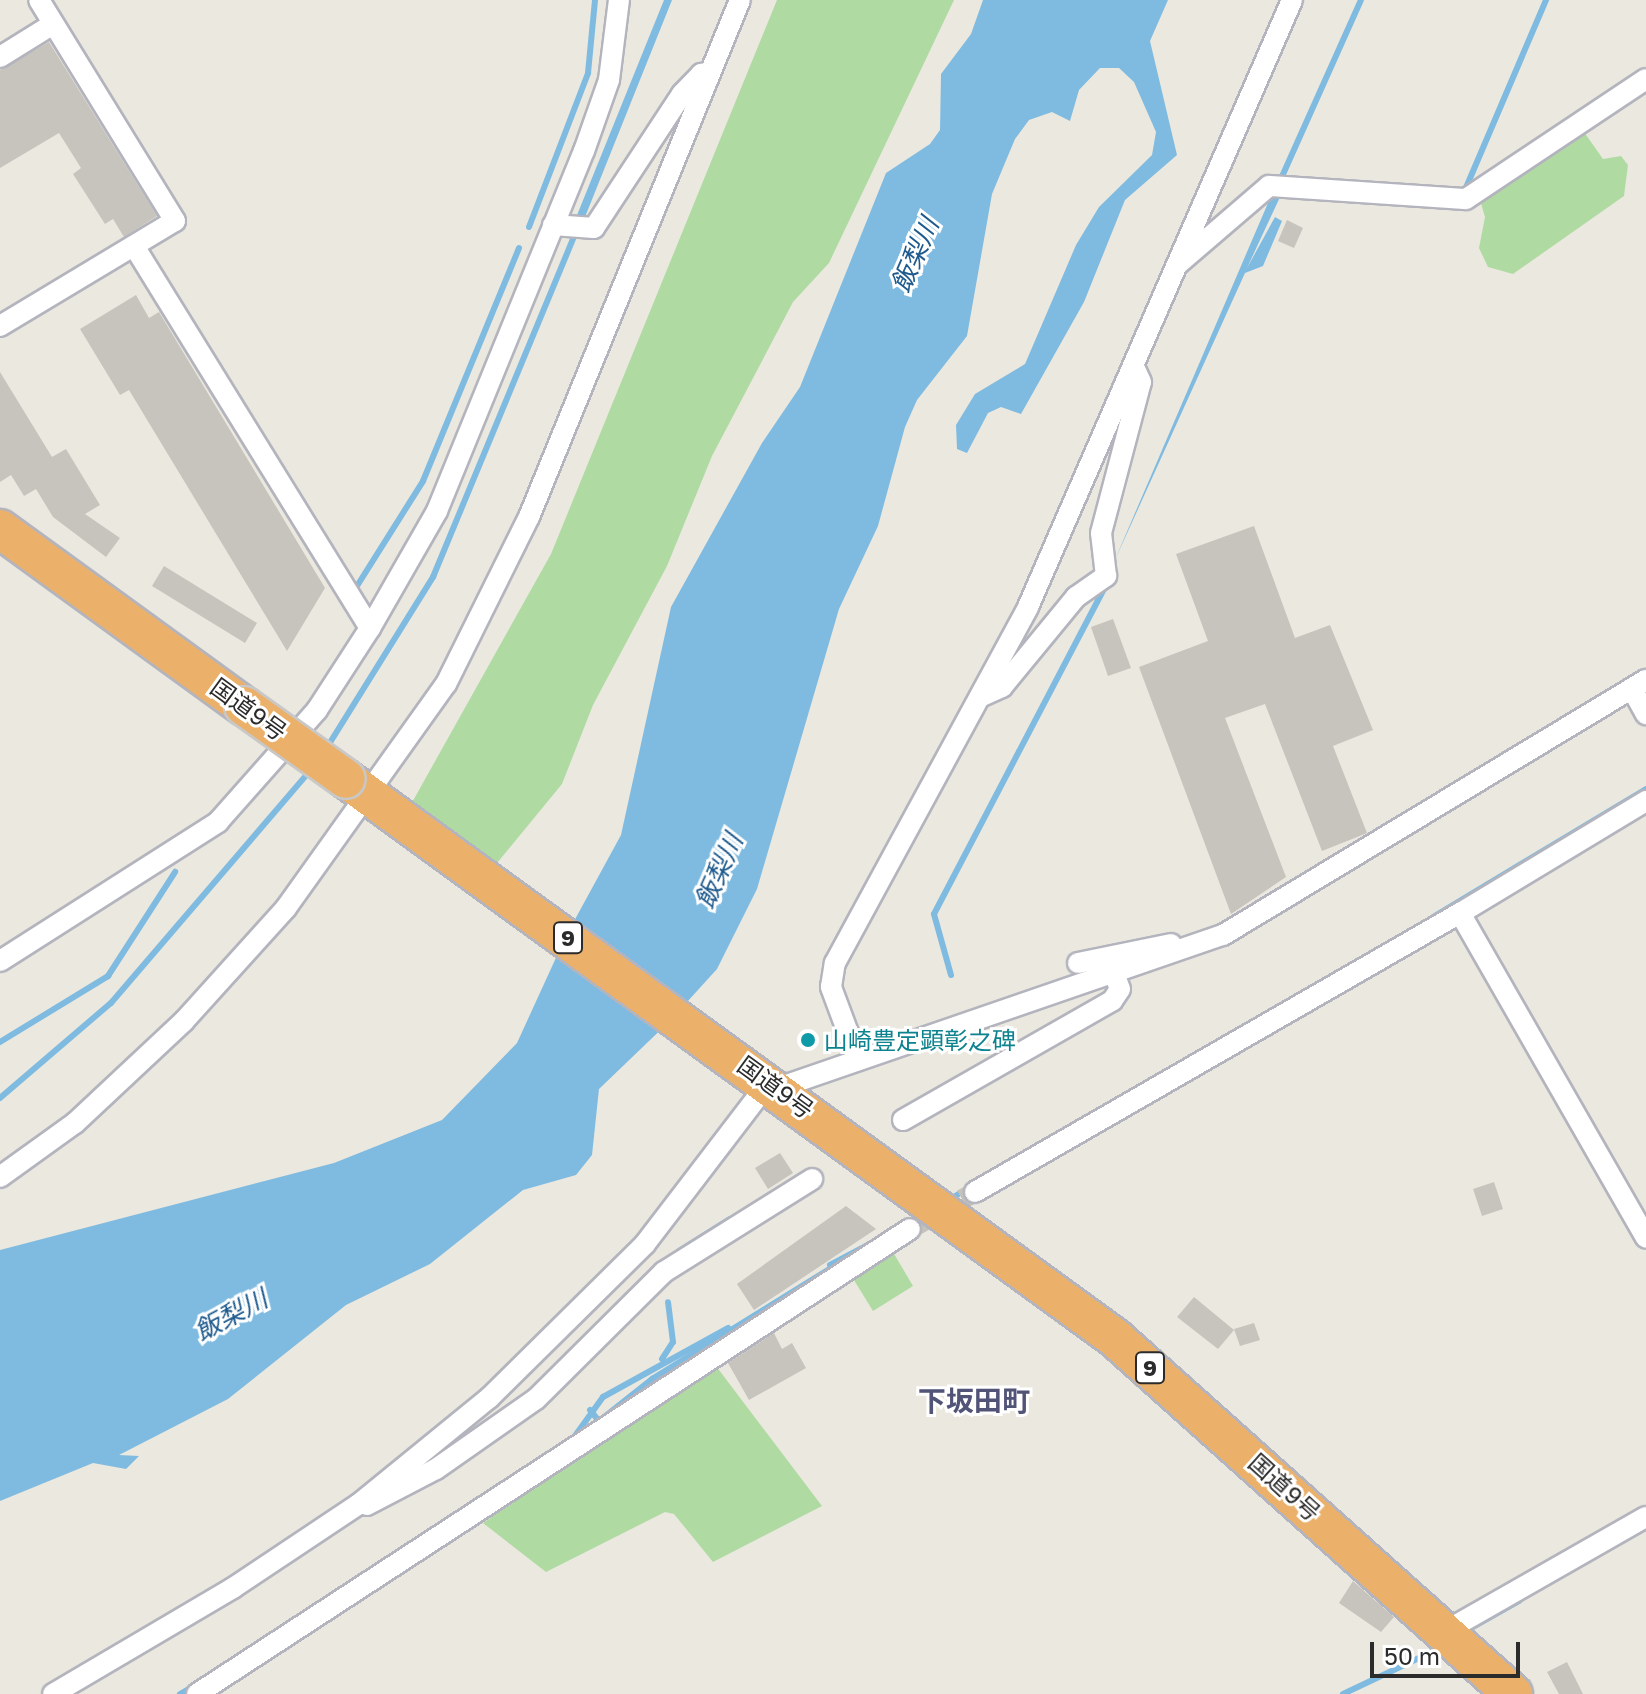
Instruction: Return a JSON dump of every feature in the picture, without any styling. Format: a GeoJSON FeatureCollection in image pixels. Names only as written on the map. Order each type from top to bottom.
{"type":"FeatureCollection","features":[{"type":"Feature","properties":{"kind":"highway","name":"国道9号"},"geometry":{"type":"LineString","coordinates":[[0,529],[768,1082],[1115,1338],[1513,1694]]}},
{"type":"Feature","properties":{"kind":"street"},"geometry":{"type":"LineString","coordinates":[[0,326],[175,221],[39,0]]}},
{"type":"Feature","properties":{"kind":"street"},"geometry":{"type":"LineString","coordinates":[[0,961],[218,822],[317,710],[370,628],[437,511],[553,225],[609,80],[619,0]]}},
{"type":"Feature","properties":{"kind":"street"},"geometry":{"type":"LineString","coordinates":[[0,1177],[75,1123],[184,1021],[286,908],[364,792],[446,684],[529,517],[740,0]]}},
{"type":"Feature","properties":{"kind":"street"},"geometry":{"type":"LineString","coordinates":[[857,1057],[831,987],[835,963],[984,695],[1134,367],[1292,0]]}},
{"type":"Feature","properties":{"kind":"street"},"geometry":{"type":"LineString","coordinates":[[0,57],[53,24]]}},
{"type":"Feature","properties":{"kind":"street"},"geometry":{"type":"LineString","coordinates":[[553,225],[594,228],[682,94],[701,74],[710,73]]}},
{"type":"Feature","properties":{"kind":"street"},"geometry":{"type":"LineString","coordinates":[[1177,265],[1193,258],[1269,186],[1458,200],[1475,196],[1646,79]]}},
{"type":"Feature","properties":{"kind":"street"},"geometry":{"type":"LineString","coordinates":[[134,246],[370,628]]}},
{"type":"Feature","properties":{"kind":"street"},"geometry":{"type":"LineString","coordinates":[[984,695],[1002,687],[1076,597],[1106,576],[1101,533],[1141,382],[1134,367]]}},
{"type":"Feature","properties":{"kind":"street"},"geometry":{"type":"LineString","coordinates":[[53,1694],[233,1588],[359,1504],[489,1398],[586,1308],[654,1233],[768,1082],[857,1057],[1204,941],[1639,685],[1646,714]]}},
{"type":"Feature","properties":{"kind":"street"},"geometry":{"type":"LineString","coordinates":[[975,1192],[1460,913],[1646,801]]}},
{"type":"Feature","properties":{"kind":"street"},"geometry":{"type":"LineString","coordinates":[[1460,913],[1646,1238]]}},
{"type":"Feature","properties":{"kind":"street"},"geometry":{"type":"LineString","coordinates":[[1078,963],[1204,941]]}},
{"type":"Feature","properties":{"kind":"street"},"geometry":{"type":"LineString","coordinates":[[903,1120],[1112,1001],[1120,989],[1114,973]]}},
{"type":"Feature","properties":{"kind":"street"},"geometry":{"type":"LineString","coordinates":[[359,1504],[392,1497],[536,1399],[664,1272],[812,1179]]}},
{"type":"Feature","properties":{"kind":"street"},"geometry":{"type":"LineString","coordinates":[[197,1694],[910,1229]]}},
{"type":"Feature","properties":{"kind":"street"},"geometry":{"type":"LineString","coordinates":[[1444,1632],[1646,1517]]}},
{"type":"Feature","properties":{"kind":"green space"},"geometry":{"type":"Polygon","coordinates":[[[777,0],[954,0],[829,263],[793,302],[712,456],[667,566],[593,705],[562,784],[488,874],[405,815],[551,554],[777,0]]]}},
{"type":"Feature","properties":{"kind":"green space"},"geometry":{"type":"Polygon","coordinates":[[[1584,132],[1603,159],[1621,156],[1628,165],[1624,196],[1513,274],[1488,267],[1479,248],[1485,217],[1480,200],[1584,132]]]}},
{"type":"Feature","properties":{"kind":"green space"},"geometry":{"type":"Polygon","coordinates":[[[890,1247],[913,1286],[873,1311],[849,1272],[890,1247]]]}},
{"type":"Feature","properties":{"kind":"green space"},"geometry":{"type":"Polygon","coordinates":[[[716,1366],[822,1506],[713,1562],[674,1514],[665,1512],[546,1572],[483,1523],[716,1366]]]}},
{"type":"Feature","properties":{"kind":"water"},"geometry":{"type":"Polygon","coordinates":[[[664,0],[672,0],[581,227],[573,225],[664,0]]]}},
{"type":"Feature","properties":{"kind":"water","name":"飯梨川"},"geometry":{"type":"Polygon","coordinates":[[[983,0],[1168,0],[1150,41],[1177,155],[1125,200],[1084,302],[1021,414],[1001,407],[988,413],[967,453],[957,449],[956,425],[975,394],[1025,364],[1076,245],[1099,207],[1152,155],[1156,132],[1134,82],[1119,68],[1100,68],[1079,90],[1070,121],[1052,112],[1029,120],[1015,139],[992,194],[967,336],[917,400],[905,427],[878,526],[839,609],[757,889],[717,969],[677,1013],[567,934],[621,835],[671,607],[762,443],[800,387],[886,173],[930,144],[940,130],[941,74],[971,34],[983,0]]]}},
{"type":"Feature","properties":{"kind":"water"},"geometry":{"type":"Polygon","coordinates":[[[1281,195],[1247,268],[1275,217],[1282,221],[1263,266],[1245,273],[1114,562],[1271,196],[1281,195]]]}},
{"type":"Feature","properties":{"kind":"water","name":"飯梨川"},"geometry":{"type":"Polygon","coordinates":[[[565,938],[674,1017],[599,1089],[592,1155],[576,1175],[523,1190],[430,1264],[346,1305],[228,1399],[119,1455],[139,1456],[126,1469],[93,1463],[0,1501],[0,1250],[334,1163],[442,1120],[517,1043],[565,938]]]}},
{"type":"Feature","properties":{"kind":"building"},"geometry":{"type":"Polygon","coordinates":[[[49,42],[157,216],[124,237],[113,219],[105,224],[73,174],[81,168],[59,133],[0,168],[0,70],[49,42]]]}},
{"type":"Feature","properties":{"kind":"building"},"geometry":{"type":"Polygon","coordinates":[[[1287,220],[1303,228],[1294,248],[1278,241],[1287,220]]]}},
{"type":"Feature","properties":{"kind":"building"},"geometry":{"type":"Polygon","coordinates":[[[136,295],[149,318],[159,312],[325,588],[287,651],[129,390],[120,395],[80,329],[136,295]]]}},
{"type":"Feature","properties":{"kind":"building"},"geometry":{"type":"Polygon","coordinates":[[[0,372],[52,457],[66,449],[100,505],[85,514],[120,538],[106,557],[53,517],[36,489],[24,496],[11,475],[0,482],[0,372]]]}},
{"type":"Feature","properties":{"kind":"building"},"geometry":{"type":"Polygon","coordinates":[[[1254,526],[1295,638],[1330,625],[1373,730],[1333,746],[1367,833],[1322,851],[1265,704],[1225,718],[1286,877],[1231,914],[1139,667],[1208,641],[1176,554],[1254,526]]]}},
{"type":"Feature","properties":{"kind":"building"},"geometry":{"type":"Polygon","coordinates":[[[164,566],[257,623],[245,643],[152,586],[164,566]]]}},
{"type":"Feature","properties":{"kind":"building"},"geometry":{"type":"Polygon","coordinates":[[[1113,619],[1131,668],[1108,676],[1091,627],[1113,619]]]}},
{"type":"Feature","properties":{"kind":"building"},"geometry":{"type":"Polygon","coordinates":[[[780,1153],[793,1173],[768,1189],[755,1168],[780,1153]]]}},
{"type":"Feature","properties":{"kind":"building"},"geometry":{"type":"Polygon","coordinates":[[[1494,1182],[1503,1209],[1482,1216],[1473,1189],[1494,1182]]]}},
{"type":"Feature","properties":{"kind":"building"},"geometry":{"type":"Polygon","coordinates":[[[846,1206],[876,1229],[754,1310],[737,1284],[846,1206]]]}},
{"type":"Feature","properties":{"kind":"building"},"geometry":{"type":"Polygon","coordinates":[[[1194,1297],[1234,1330],[1218,1349],[1177,1317],[1194,1297]]]}},
{"type":"Feature","properties":{"kind":"building"},"geometry":{"type":"Polygon","coordinates":[[[1254,1323],[1260,1340],[1240,1346],[1234,1329],[1254,1323]]]}},
{"type":"Feature","properties":{"kind":"building"},"geometry":{"type":"Polygon","coordinates":[[[774,1333],[782,1349],[792,1343],[806,1368],[749,1400],[728,1363],[774,1333]]]}},
{"type":"Feature","properties":{"kind":"building"},"geometry":{"type":"Polygon","coordinates":[[[1353,1581],[1394,1617],[1381,1632],[1339,1603],[1353,1581]]]}},
{"type":"Feature","properties":{"kind":"building"},"geometry":{"type":"Polygon","coordinates":[[[1567,1662],[1583,1694],[1559,1694],[1547,1672],[1567,1662]]]}},
{"type":"Feature","properties":{"kind":"waterway"},"geometry":{"type":"LineString","coordinates":[[529,227],[588,73],[595,0]]}},
{"type":"Feature","properties":{"kind":"waterway"},"geometry":{"type":"LineString","coordinates":[[1280,181],[1361,0]]}},
{"type":"Feature","properties":{"kind":"waterway"},"geometry":{"type":"LineString","coordinates":[[1465,190],[1546,0]]}},
{"type":"Feature","properties":{"kind":"waterway"},"geometry":{"type":"LineString","coordinates":[[326,749],[433,577],[576,231]]}},
{"type":"Feature","properties":{"kind":"waterway"},"geometry":{"type":"LineString","coordinates":[[357,586],[423,481],[519,248]]}},
{"type":"Feature","properties":{"kind":"waterway"},"geometry":{"type":"LineString","coordinates":[[951,975],[934,914],[1104,589]]}},
{"type":"Feature","properties":{"kind":"waterway"},"geometry":{"type":"LineString","coordinates":[[0,1098],[111,1003],[310,771]]}},
{"type":"Feature","properties":{"kind":"waterway"},"geometry":{"type":"LineString","coordinates":[[1433,917],[1646,789]]}},
{"type":"Feature","properties":{"kind":"waterway"},"geometry":{"type":"LineString","coordinates":[[0,1042],[108,976],[175,872]]}},
{"type":"Feature","properties":{"kind":"waterway"},"geometry":{"type":"LineString","coordinates":[[950,1199],[971,1187]]}},
{"type":"Feature","properties":{"kind":"waterway"},"geometry":{"type":"LineString","coordinates":[[679,1251],[730,1219]]}},
{"type":"Feature","properties":{"kind":"waterway"},"geometry":{"type":"LineString","coordinates":[[830,1265],[877,1240]]}},
{"type":"Feature","properties":{"kind":"waterway"},"geometry":{"type":"LineString","coordinates":[[590,1410],[599,1421],[652,1379],[836,1265]]}},
{"type":"Feature","properties":{"kind":"waterway"},"geometry":{"type":"LineString","coordinates":[[662,1359],[673,1342],[668,1302]]}},
{"type":"Feature","properties":{"kind":"waterway"},"geometry":{"type":"LineString","coordinates":[[572,1440],[603,1397],[728,1328]]}},
{"type":"Feature","properties":{"kind":"waterway"},"geometry":{"type":"LineString","coordinates":[[1473,1627],[1519,1601]]}},
{"type":"Feature","properties":{"kind":"waterway"},"geometry":{"type":"LineString","coordinates":[[1343,1694],[1434,1651]]}},
{"type":"Feature","properties":{"kind":"waterway"},"geometry":{"type":"LineString","coordinates":[[180,1694],[194,1686]]}},
{"type":"Feature","properties":{"kind":"tunnel"},"geometry":{"type":"LineString","coordinates":[[910,1229],[975,1192]]}},
{"type":"Feature","properties":{"kind":"place","name":"山崎豊定顕彰之碑"},"geometry":{"type":"Point","coordinates":[808,1040]}},
{"type":"Feature","properties":{"kind":"district","name":"下坂田町"},"geometry":{"type":"Point","coordinates":[974,1401]}}]}
